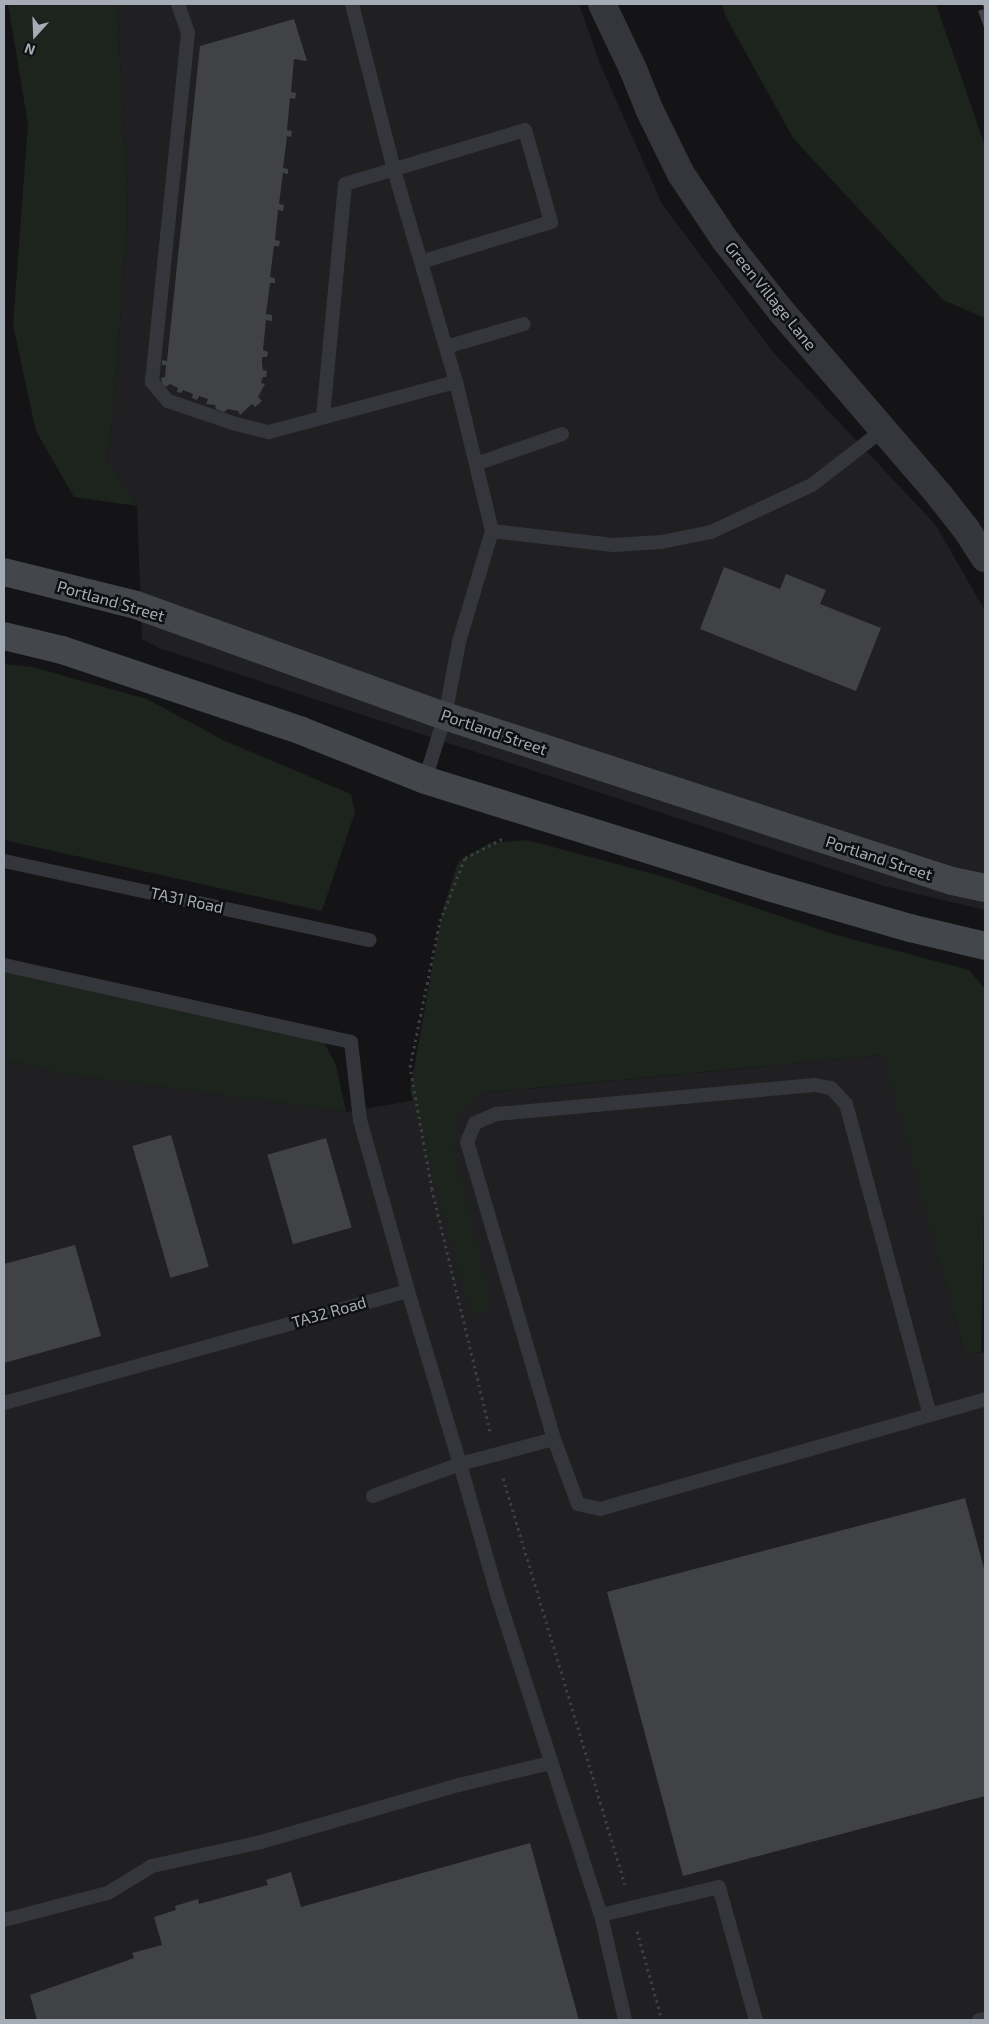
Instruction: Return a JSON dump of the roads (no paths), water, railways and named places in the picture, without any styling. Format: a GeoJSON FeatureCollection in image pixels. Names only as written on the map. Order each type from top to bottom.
{"type":"FeatureCollection","features":[{"type":"Feature","properties":{"kind":"main road","name":"Portland Street"},"geometry":{"type":"LineString","coordinates":[[4,572],[136,605],[445,716],[952,881],[985,888]]}},
{"type":"Feature","properties":{"kind":"main road"},"geometry":{"type":"LineString","coordinates":[[4,636],[62,650],[302,731],[425,780],[772,888],[910,928],[985,946]]}},
{"type":"Feature","properties":{"kind":"street","name":"Green Village Lane"},"geometry":{"type":"LineString","coordinates":[[602,4],[633,69],[650,111],[681,174],[720,232],[781,311],[940,496],[966,529],[985,558]]}},
{"type":"Feature","properties":{"kind":"lane"},"geometry":{"type":"LineString","coordinates":[[178,4],[188,33],[152,382],[168,401],[236,424],[269,432],[456,382]]}},
{"type":"Feature","properties":{"kind":"lane"},"geometry":{"type":"LineString","coordinates":[[352,4],[394,170],[456,382],[492,531],[459,642],[445,716],[425,780]]}},
{"type":"Feature","properties":{"kind":"lane"},"geometry":{"type":"LineString","coordinates":[[323,417],[345,184],[525,130],[551,222],[421,262]]}},
{"type":"Feature","properties":{"kind":"lane"},"geometry":{"type":"LineString","coordinates":[[446,347],[524,324]]}},
{"type":"Feature","properties":{"kind":"lane"},"geometry":{"type":"LineString","coordinates":[[492,531],[613,545],[661,542],[711,532],[812,485],[883,430]]}},
{"type":"Feature","properties":{"kind":"lane"},"geometry":{"type":"LineString","coordinates":[[476,464],[562,434]]}},
{"type":"Feature","properties":{"kind":"lane","name":"TA31 Road"},"geometry":{"type":"LineString","coordinates":[[4,861],[370,940]]}},
{"type":"Feature","properties":{"kind":"lane"},"geometry":{"type":"LineString","coordinates":[[4,965],[351,1042],[360,1120],[498,1597],[550,1763],[601,1915],[625,2020]]}},
{"type":"Feature","properties":{"kind":"lane"},"geometry":{"type":"LineString","coordinates":[[930,1415],[846,1104],[831,1088],[815,1085],[496,1114],[475,1124],[468,1142],[554,1439],[578,1504],[600,1508],[930,1415],[985,1399]]}},
{"type":"Feature","properties":{"kind":"lane","name":"TA32 Road"},"geometry":{"type":"LineString","coordinates":[[4,1403],[408,1290]]}},
{"type":"Feature","properties":{"kind":"lane"},"geometry":{"type":"LineString","coordinates":[[373,1496],[460,1464],[554,1439]]}},
{"type":"Feature","properties":{"kind":"lane"},"geometry":{"type":"LineString","coordinates":[[4,1920],[108,1894],[152,1866],[261,1842],[449,1788],[550,1763]]}},
{"type":"Feature","properties":{"kind":"lane"},"geometry":{"type":"LineString","coordinates":[[601,1915],[719,1887],[756,2020]]}},
{"type":"Feature","properties":{"kind":"lane"},"geometry":{"type":"LineString","coordinates":[[979,2020],[985,2019]]}}]}
